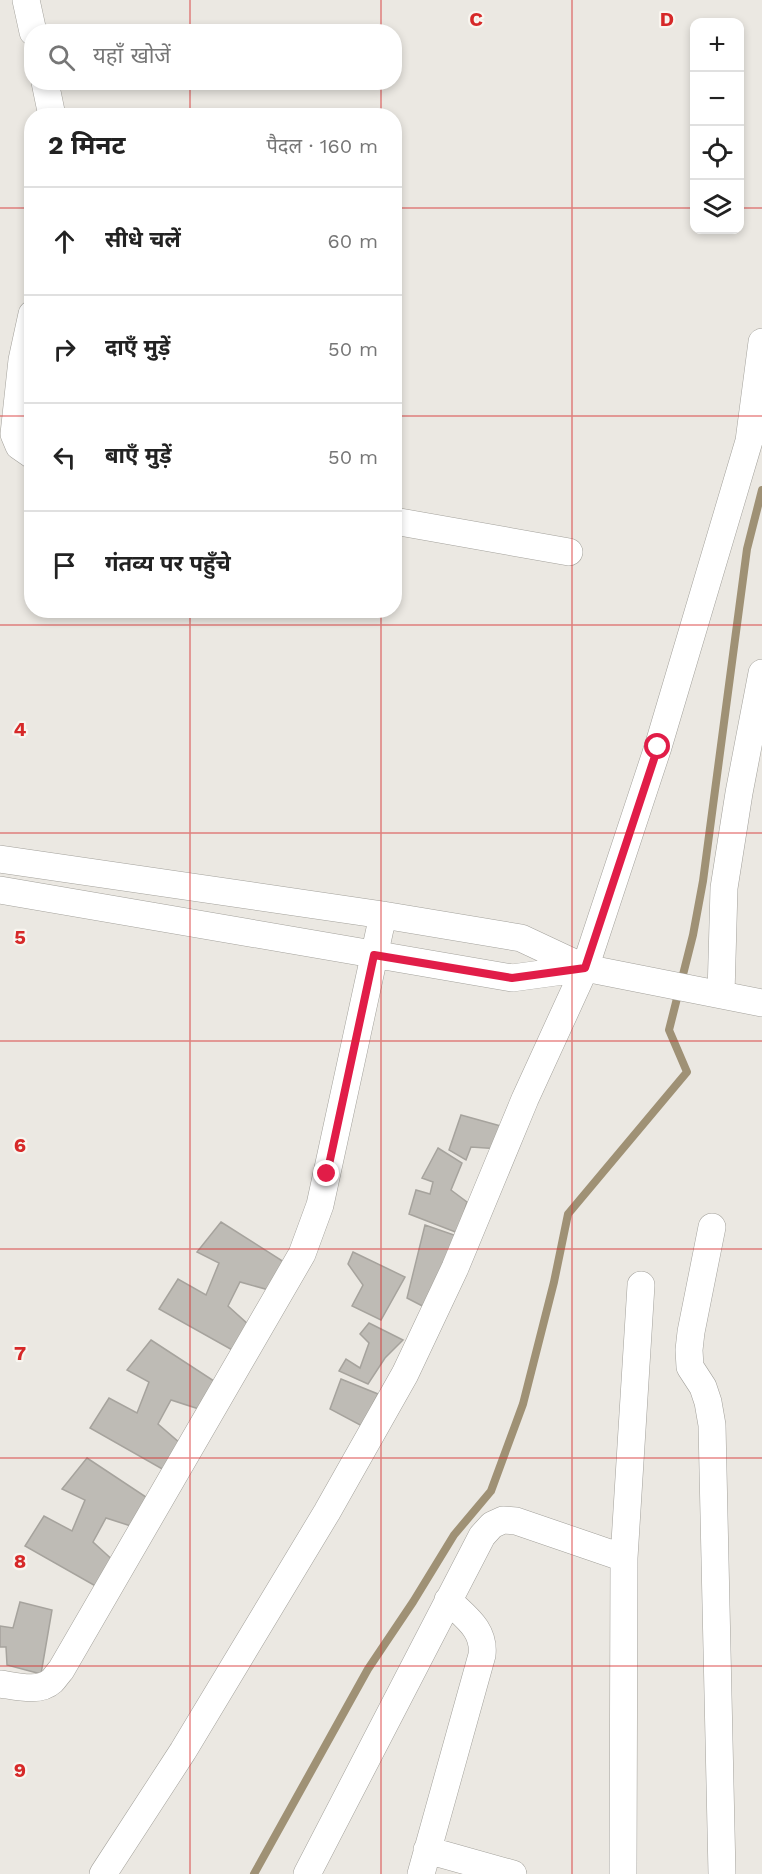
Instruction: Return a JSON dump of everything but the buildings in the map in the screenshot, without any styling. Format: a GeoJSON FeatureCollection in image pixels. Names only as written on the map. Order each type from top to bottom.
{"type":"FeatureCollection","features":[{"type":"Feature","properties":{"kind":"street"},"geometry":{"type":"LineString","coordinates":[[26,0],[31,24]]}},
{"type":"Feature","properties":{"kind":"street"},"geometry":{"type":"LineString","coordinates":[[47,90],[50,108]]}},
{"type":"Feature","properties":{"kind":"street"},"geometry":{"type":"LineString","coordinates":[[24,331],[11,359],[14,434],[19,446],[24,449]]}},
{"type":"Feature","properties":{"kind":"street"},"geometry":{"type":"LineString","coordinates":[[103,1874],[183,1751],[327,1512],[405,1374],[454,1268],[525,1099],[585,968],[755,442],[762,342]]}},
{"type":"Feature","properties":{"kind":"street"},"geometry":{"type":"LineString","coordinates":[[402,522],[569,552]]}},
{"type":"Feature","properties":{"kind":"street"},"geometry":{"type":"LineString","coordinates":[[716,993],[724,888],[762,673]]}},
{"type":"Feature","properties":{"kind":"street"},"geometry":{"type":"LineString","coordinates":[[0,859],[383,915],[521,938],[585,968],[762,1003]]}},
{"type":"Feature","properties":{"kind":"street"},"geometry":{"type":"LineString","coordinates":[[0,890],[512,978],[585,968]]}},
{"type":"Feature","properties":{"kind":"street"},"geometry":{"type":"LineString","coordinates":[[0,1684],[37,1687],[51,1683],[61,1670],[302,1254],[320,1205],[383,915]]}},
{"type":"Feature","properties":{"kind":"street"},"geometry":{"type":"LineString","coordinates":[[712,1227],[689,1350],[690,1367],[703,1387],[712,1425],[722,1874]]}},
{"type":"Feature","properties":{"kind":"street"},"geometry":{"type":"LineString","coordinates":[[623,1874],[624,1558],[641,1285]]}},
{"type":"Feature","properties":{"kind":"street"},"geometry":{"type":"LineString","coordinates":[[307,1874],[447,1600],[482,1536],[492,1525],[503,1520],[516,1521],[624,1558]]}},
{"type":"Feature","properties":{"kind":"street"},"geometry":{"type":"LineString","coordinates":[[447,1600],[476,1628],[483,1644],[482,1655],[424,1862],[513,1874]]}},
{"type":"Feature","properties":{"kind":"waterway"},"geometry":{"type":"LineString","coordinates":[[254,1874],[368,1669],[454,1535],[491,1491],[523,1404],[554,1282],[568,1214],[687,1072],[669,1030],[693,935],[703,881],[747,549],[762,490]]}},
{"type":"Feature","properties":{"kind":"route"},"geometry":{"type":"LineString","coordinates":[[327,1174],[374,955],[512,978],[585,968],[658,747]]}}]}
